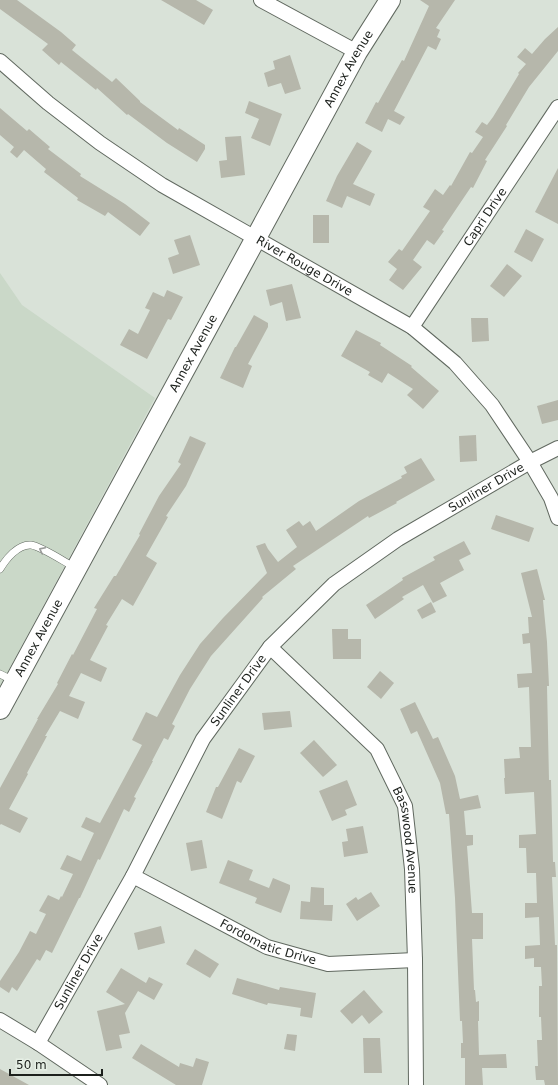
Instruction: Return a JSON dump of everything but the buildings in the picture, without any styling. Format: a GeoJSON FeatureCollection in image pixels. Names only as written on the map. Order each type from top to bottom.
{"type":"FeatureCollection","features":[{"type":"Feature","properties":{"kind":"street"},"geometry":{"type":"LineString","coordinates":[[261,0],[357,52]]}},
{"type":"Feature","properties":{"kind":"street","name":"Annex Avenue"},"geometry":{"type":"LineString","coordinates":[[0,708],[7,678],[76,568],[357,52],[390,0]]}},
{"type":"Feature","properties":{"kind":"street","name":"River Rouge Drive"},"geometry":{"type":"LineString","coordinates":[[0,62],[48,103],[100,143],[162,185],[412,327],[455,363],[492,405],[530,462],[551,498],[558,518]]}},
{"type":"Feature","properties":{"kind":"street","name":"Capri Drive"},"geometry":{"type":"LineString","coordinates":[[412,327],[558,107]]}},
{"type":"Feature","properties":{"kind":"street","name":"Sunliner Drive"},"geometry":{"type":"LineString","coordinates":[[38,1044],[133,876],[203,739],[270,647],[334,584],[398,539],[530,462],[558,448]]}},
{"type":"Feature","properties":{"kind":"street","name":"Basswood Avenue"},"geometry":{"type":"LineString","coordinates":[[270,647],[377,749],[405,806],[412,870],[415,960],[416,1085]]}},
{"type":"Feature","properties":{"kind":"street","name":"Fordomatic Drive"},"geometry":{"type":"LineString","coordinates":[[133,876],[267,947],[328,964],[415,960]]}},
{"type":"Feature","properties":{"kind":"street"},"geometry":{"type":"LineString","coordinates":[[0,1020],[100,1085]]}},
{"type":"Feature","properties":{"kind":"lane"},"geometry":{"type":"LineString","coordinates":[[0,569],[7,557],[24,546],[31,545],[76,568]]}},
{"type":"Feature","properties":{"kind":"shaded area"},"geometry":{"type":"Polygon","coordinates":[[[0,273],[22,305],[155,398],[0,686],[0,273]]]}}]}
